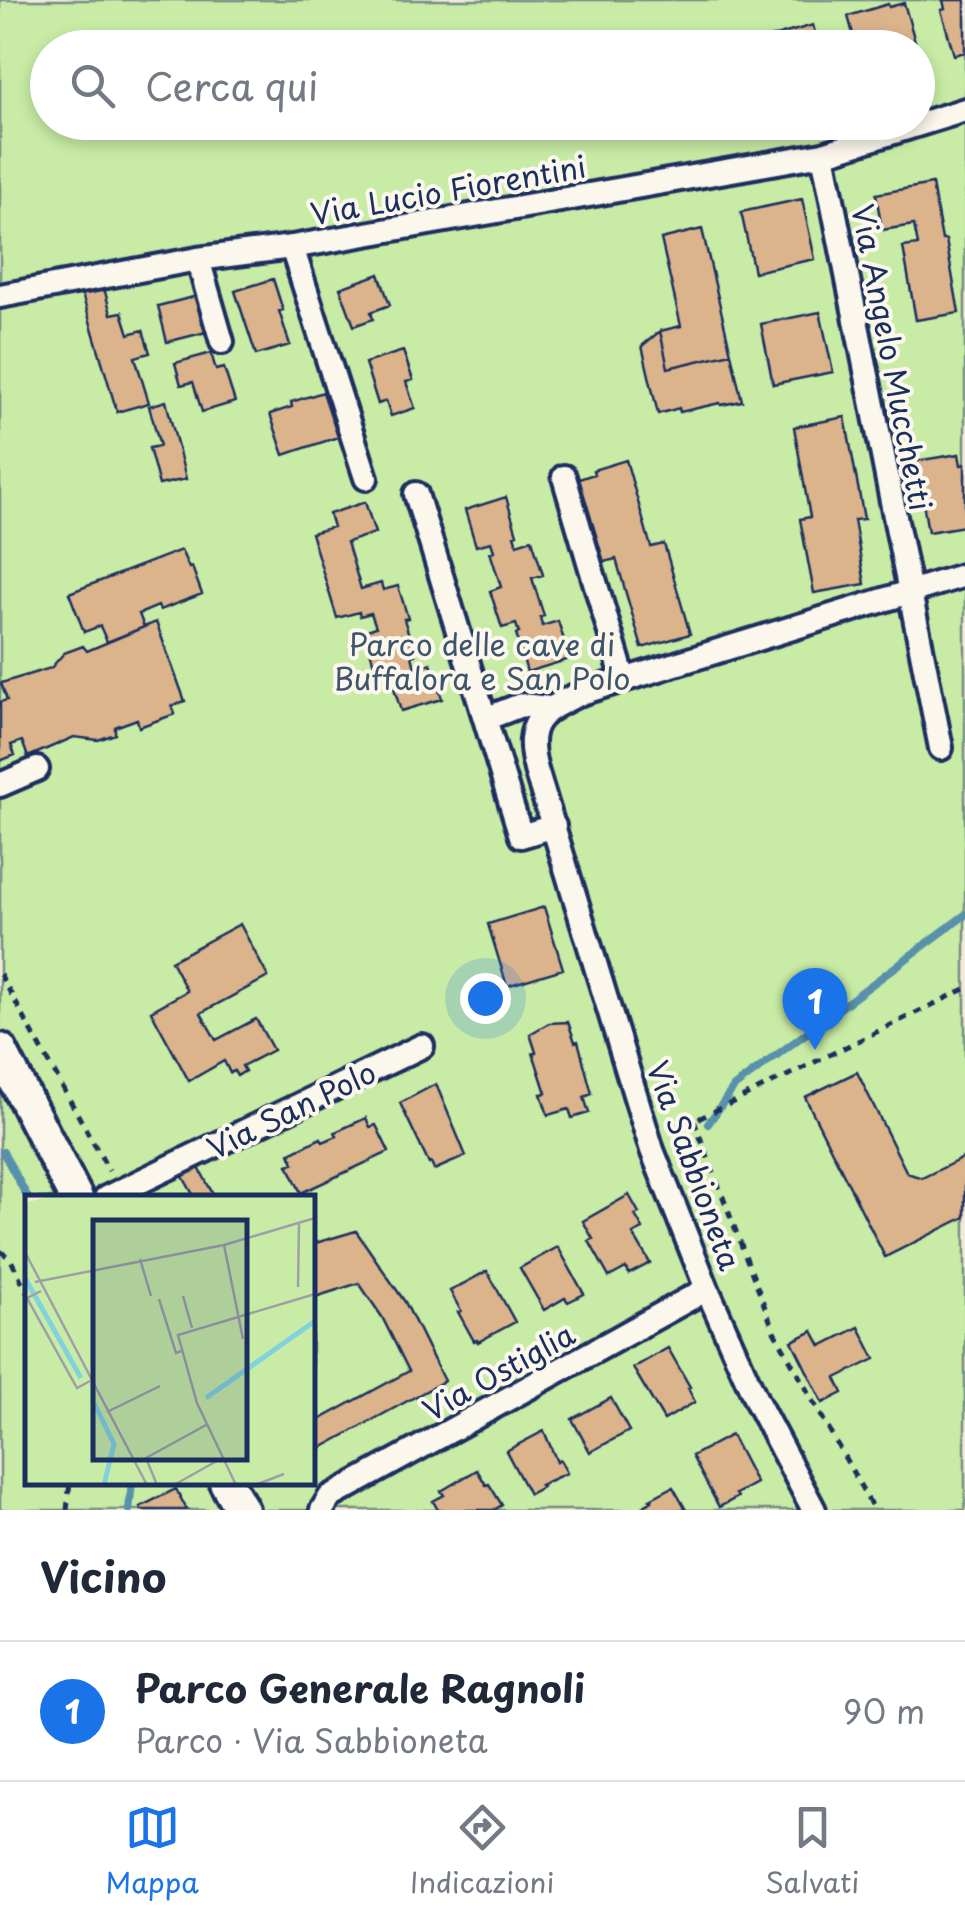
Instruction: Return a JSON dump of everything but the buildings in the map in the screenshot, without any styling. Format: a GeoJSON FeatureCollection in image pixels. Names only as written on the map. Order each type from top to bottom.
{"type":"FeatureCollection","features":[{"type":"Feature","properties":{"kind":"main road"},"geometry":{"type":"LineString","coordinates":[[0,1050],[74,1195]]}},
{"type":"Feature","properties":{"kind":"main road"},"geometry":{"type":"LineString","coordinates":[[228,1485],[242,1510]]}},
{"type":"Feature","properties":{"kind":"street","name":"Via Lucio Fiorentini"},"geometry":{"type":"LineString","coordinates":[[935,119],[965,110]]}},
{"type":"Feature","properties":{"kind":"street","name":"Via Lucio Fiorentini"},"geometry":{"type":"LineString","coordinates":[[0,296],[822,154],[868,140]]}},
{"type":"Feature","properties":{"kind":"street","name":"Via Angelo Mucchetti"},"geometry":{"type":"LineString","coordinates":[[822,154],[942,748]]}},
{"type":"Feature","properties":{"kind":"street","name":"Via Lucio Fiorentini"},"geometry":{"type":"LineString","coordinates":[[292,247],[366,478]]}},
{"type":"Feature","properties":{"kind":"street"},"geometry":{"type":"LineString","coordinates":[[198,260],[222,342]]}},
{"type":"Feature","properties":{"kind":"street"},"geometry":{"type":"LineString","coordinates":[[564,477],[624,680]]}},
{"type":"Feature","properties":{"kind":"street"},"geometry":{"type":"LineString","coordinates":[[416,494],[521,836],[554,826]]}},
{"type":"Feature","properties":{"kind":"street"},"geometry":{"type":"LineString","coordinates":[[485,719],[521,705],[549,708],[581,693],[965,575]]}},
{"type":"Feature","properties":{"kind":"street","name":"Via Sabbioneta"},"geometry":{"type":"LineString","coordinates":[[549,708],[534,726],[530,750],[649,1139],[707,1289],[803,1506]]}},
{"type":"Feature","properties":{"kind":"street"},"geometry":{"type":"LineString","coordinates":[[0,786],[37,769]]}},
{"type":"Feature","properties":{"kind":"street","name":"Via San Polo"},"geometry":{"type":"LineString","coordinates":[[111,1195],[422,1046]]}},
{"type":"Feature","properties":{"kind":"street","name":"Via Ostiglia"},"geometry":{"type":"LineString","coordinates":[[322,1510],[330,1497],[707,1289]]}},
{"type":"Feature","properties":{"kind":"path"},"geometry":{"type":"LineString","coordinates":[[0,974],[114,1179],[111,1195]]}},
{"type":"Feature","properties":{"kind":"path"},"geometry":{"type":"LineString","coordinates":[[649,1139],[664,1127],[694,1121],[965,989]]}},
{"type":"Feature","properties":{"kind":"path"},"geometry":{"type":"LineString","coordinates":[[694,1121],[774,1331],[874,1510]]}},
{"type":"Feature","properties":{"kind":"path"},"geometry":{"type":"LineString","coordinates":[[0,1250],[10,1258],[25,1288]]}},
{"type":"Feature","properties":{"kind":"path"},"geometry":{"type":"LineString","coordinates":[[66,1510],[70,1485]]}},
{"type":"Feature","properties":{"kind":"green space","name":"Parco delle cave di Buffalora e San Polo"},"geometry":{"type":"Polygon","coordinates":[[[0,0],[965,0],[965,1510],[0,1510],[0,0]]]}},
{"type":"Feature","properties":{"kind":"waterway"},"geometry":{"type":"LineString","coordinates":[[708,1124],[734,1087],[965,915]]}},
{"type":"Feature","properties":{"kind":"waterway"},"geometry":{"type":"LineString","coordinates":[[3,1152],[26,1195]]}},
{"type":"Feature","properties":{"kind":"waterway"},"geometry":{"type":"LineString","coordinates":[[129,1510],[132,1485]]}},
{"type":"Feature","properties":{"kind":"place","name":"Parco Generale Ragnoli"},"geometry":{"type":"Point","coordinates":[815,1050]}}]}
